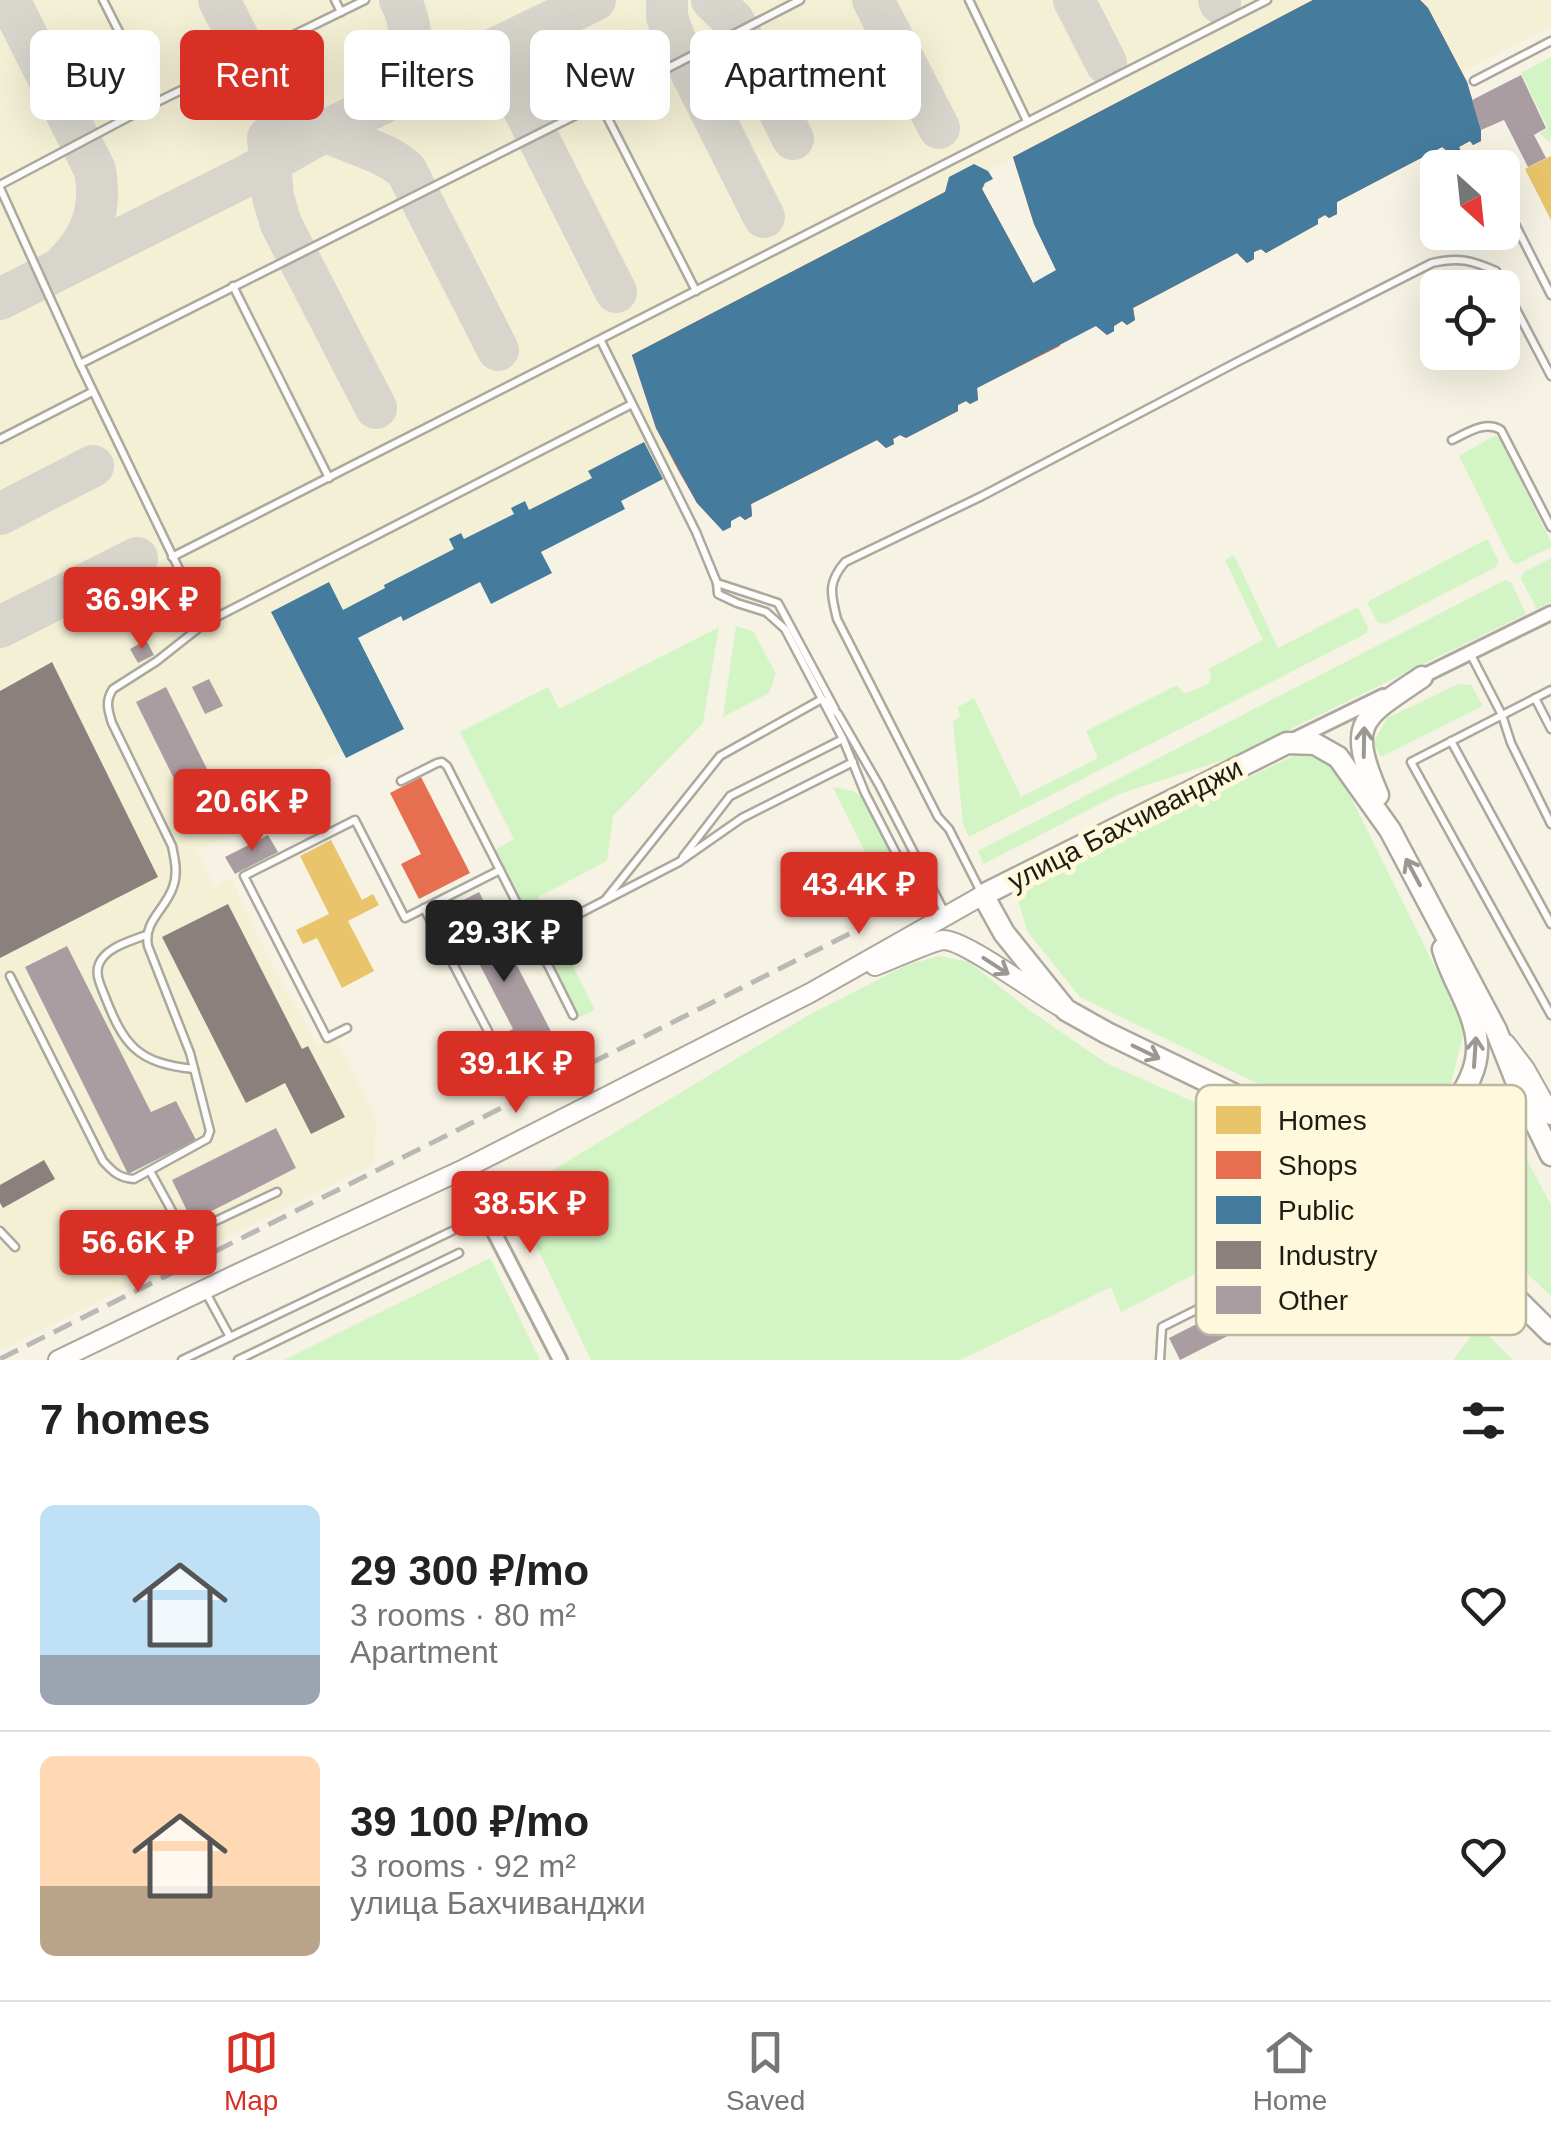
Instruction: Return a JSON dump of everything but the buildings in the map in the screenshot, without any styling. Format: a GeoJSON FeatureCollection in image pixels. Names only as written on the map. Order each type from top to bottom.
{"type":"FeatureCollection","features":[{"type":"Feature","properties":{"kind":"highway"},"geometry":{"type":"LineString","coordinates":[[1390,830],[1362,753],[1362,733],[1366,719],[1377,707],[1422,677]]}},
{"type":"Feature","properties":{"kind":"highway","name":"улица Бахчиванджи"},"geometry":{"type":"LineString","coordinates":[[982,895],[1287,742]]}},
{"type":"Feature","properties":{"kind":"highway"},"geometry":{"type":"LineString","coordinates":[[1287,742],[1315,744],[1338,756],[1390,830],[1496,1030],[1517,1085]]}},
{"type":"Feature","properties":{"kind":"highway"},"geometry":{"type":"LineString","coordinates":[[982,895],[1004,932],[1066,1010],[1214,1085]]}},
{"type":"Feature","properties":{"kind":"highway"},"geometry":{"type":"LineString","coordinates":[[1435,914],[1449,970],[1477,1038],[1478,1061],[1467,1085]]}},
{"type":"Feature","properties":{"kind":"highway"},"geometry":{"type":"LineString","coordinates":[[1526,1104],[1551,1155]]}},
{"type":"Feature","properties":{"kind":"highway"},"geometry":{"type":"LineString","coordinates":[[1526,1308],[1551,1333]]}},
{"type":"Feature","properties":{"kind":"main road","name":"улица Бахчиванджи"},"geometry":{"type":"LineString","coordinates":[[58,1360],[462,1170],[810,994],[982,895]]}},
{"type":"Feature","properties":{"kind":"main road"},"geometry":{"type":"LineString","coordinates":[[810,994],[943,940],[980,956],[1066,1010]]}},
{"type":"Feature","properties":{"kind":"main road"},"geometry":{"type":"LineString","coordinates":[[1496,1030],[1525,1069],[1551,1116]]}},
{"type":"Feature","properties":{"kind":"street","name":"улица Бахчиванджи"},"geometry":{"type":"LineString","coordinates":[[1287,742],[1551,613]]}},
{"type":"Feature","properties":{"kind":"street"},"geometry":{"type":"LineString","coordinates":[[462,1170],[560,1360]]}},
{"type":"Feature","properties":{"kind":"lane"},"geometry":{"type":"LineString","coordinates":[[104,0],[119,30]]}},
{"type":"Feature","properties":{"kind":"lane"},"geometry":{"type":"LineString","coordinates":[[334,0],[341,12]]}},
{"type":"Feature","properties":{"kind":"lane"},"geometry":{"type":"LineString","coordinates":[[160,101],[366,0]]}},
{"type":"Feature","properties":{"kind":"lane"},"geometry":{"type":"LineString","coordinates":[[670,67],[800,0]]}},
{"type":"Feature","properties":{"kind":"lane"},"geometry":{"type":"LineString","coordinates":[[969,0],[1027,121]]}},
{"type":"Feature","properties":{"kind":"lane"},"geometry":{"type":"LineString","coordinates":[[172,557],[1267,0]]}},
{"type":"Feature","properties":{"kind":"lane"},"geometry":{"type":"LineString","coordinates":[[1474,81],[1551,40]]}},
{"type":"Feature","properties":{"kind":"lane"},"geometry":{"type":"LineString","coordinates":[[123,120],[0,186],[204,623]]}},
{"type":"Feature","properties":{"kind":"lane"},"geometry":{"type":"LineString","coordinates":[[80,364],[566,120]]}},
{"type":"Feature","properties":{"kind":"lane"},"geometry":{"type":"LineString","coordinates":[[609,120],[696,290]]}},
{"type":"Feature","properties":{"kind":"lane"},"geometry":{"type":"LineString","coordinates":[[1520,234],[1551,295]]}},
{"type":"Feature","properties":{"kind":"lane"},"geometry":{"type":"LineString","coordinates":[[982,895],[837,619],[831,594],[834,575],[844,562],[982,496],[1432,263],[1456,258],[1496,271],[1551,376]]}},
{"type":"Feature","properties":{"kind":"lane"},"geometry":{"type":"LineString","coordinates":[[233,286],[329,478]]}},
{"type":"Feature","properties":{"kind":"lane"},"geometry":{"type":"LineString","coordinates":[[600,341],[696,532],[718,594],[766,612],[785,629],[843,739],[865,793],[939,919]]}},
{"type":"Feature","properties":{"kind":"lane"},"geometry":{"type":"LineString","coordinates":[[0,439],[93,392]]}},
{"type":"Feature","properties":{"kind":"lane"},"geometry":{"type":"LineString","coordinates":[[10,976],[114,1174],[134,1179],[207,1139],[210,1131],[194,1069],[146,935],[175,882],[172,846],[112,724],[108,696],[122,681],[157,661],[204,623],[632,404]]}},
{"type":"Feature","properties":{"kind":"lane"},"geometry":{"type":"LineString","coordinates":[[1452,440],[1486,426],[1501,430],[1551,527]]}},
{"type":"Feature","properties":{"kind":"lane"},"geometry":{"type":"LineString","coordinates":[[717,583],[778,604],[878,785],[939,919],[943,940]]}},
{"type":"Feature","properties":{"kind":"lane"},"geometry":{"type":"LineString","coordinates":[[1470,654],[1502,714],[1511,743],[1551,824]]}},
{"type":"Feature","properties":{"kind":"lane"},"geometry":{"type":"LineString","coordinates":[[1551,690],[1411,762],[1551,1015]]}},
{"type":"Feature","properties":{"kind":"lane"},"geometry":{"type":"LineString","coordinates":[[1535,698],[1551,729]]}},
{"type":"Feature","properties":{"kind":"lane"},"geometry":{"type":"LineString","coordinates":[[822,699],[838,714]]}},
{"type":"Feature","properties":{"kind":"lane"},"geometry":{"type":"LineString","coordinates":[[606,900],[720,756],[822,699]]}},
{"type":"Feature","properties":{"kind":"lane"},"geometry":{"type":"LineString","coordinates":[[679,862],[730,796],[843,739]]}},
{"type":"Feature","properties":{"kind":"lane"},"geometry":{"type":"LineString","coordinates":[[1451,741],[1551,924]]}},
{"type":"Feature","properties":{"kind":"lane"},"geometry":{"type":"LineString","coordinates":[[534,937],[679,862],[742,818],[854,762]]}},
{"type":"Feature","properties":{"kind":"lane"},"geometry":{"type":"LineString","coordinates":[[401,781],[444,763],[573,1015]]}},
{"type":"Feature","properties":{"kind":"lane"},"geometry":{"type":"LineString","coordinates":[[347,1028],[327,1038],[244,876],[354,820],[405,918],[500,870]]}},
{"type":"Feature","properties":{"kind":"lane"},"geometry":{"type":"LineString","coordinates":[[424,908],[488,1031]]}},
{"type":"Feature","properties":{"kind":"lane"},"geometry":{"type":"LineString","coordinates":[[146,935],[118,946],[101,959],[98,979],[123,1038],[134,1050],[172,1067],[194,1069]]}},
{"type":"Feature","properties":{"kind":"lane"},"geometry":{"type":"LineString","coordinates":[[150,1171],[184,1227],[205,1226],[277,1192]]}},
{"type":"Feature","properties":{"kind":"lane"},"geometry":{"type":"LineString","coordinates":[[0,1231],[14,1247]]}},
{"type":"Feature","properties":{"kind":"lane"},"geometry":{"type":"LineString","coordinates":[[182,1360],[452,1232]]}},
{"type":"Feature","properties":{"kind":"lane"},"geometry":{"type":"LineString","coordinates":[[238,1360],[459,1252]]}},
{"type":"Feature","properties":{"kind":"lane"},"geometry":{"type":"LineString","coordinates":[[204,1290],[230,1336]]}},
{"type":"Feature","properties":{"kind":"lane"},"geometry":{"type":"LineString","coordinates":[[1160,1360],[1162,1327],[1196,1310]]}},
{"type":"Feature","properties":{"kind":"shaded area"},"geometry":{"type":"Polygon","coordinates":[[[0,0],[1313,0],[988,171],[974,165],[945,192],[632,355],[656,428],[675,465],[659,472],[644,443],[589,471],[592,478],[514,514],[343,610],[328,583],[272,611],[343,752],[312,767],[331,802],[287,826],[275,809],[196,851],[216,888],[231,878],[274,968],[319,1047],[336,1039],[376,1118],[374,1164],[0,1351],[0,0]]]}},
{"type":"Feature","properties":{"kind":"shaded area"},"geometry":{"type":"Polygon","coordinates":[[[1420,0],[1551,0],[1551,26],[1461,73],[1420,0]]]}},
{"type":"Feature","properties":{"kind":"green space"},"geometry":{"type":"Polygon","coordinates":[[[1551,57],[1551,142],[1540,133],[1548,128],[1521,73],[1551,57]]]}},
{"type":"Feature","properties":{"kind":"green space"},"geometry":{"type":"Polygon","coordinates":[[[1496,435],[1551,542],[1551,547],[1517,564],[1511,561],[1459,456],[1496,435]]]}},
{"type":"Feature","properties":{"kind":"green space"},"geometry":{"type":"Polygon","coordinates":[[[1487,539],[1499,561],[1496,567],[1385,624],[1378,623],[1367,602],[1487,539]]]}},
{"type":"Feature","properties":{"kind":"green space"},"geometry":{"type":"Polygon","coordinates":[[[1234,555],[1278,648],[1358,607],[1367,633],[969,837],[963,824],[953,721],[960,717],[958,707],[974,698],[1021,797],[1098,758],[1086,731],[1177,685],[1187,693],[1208,684],[1209,669],[1263,640],[1225,560],[1234,555]]]}},
{"type":"Feature","properties":{"kind":"green space"},"geometry":{"type":"Polygon","coordinates":[[[1551,558],[1551,602],[1537,609],[1521,579],[1524,572],[1551,558]]]}},
{"type":"Feature","properties":{"kind":"green space"},"geometry":{"type":"Polygon","coordinates":[[[1505,580],[1511,582],[1526,614],[1233,757],[1119,794],[984,864],[978,851],[1505,580]]]}},
{"type":"Feature","properties":{"kind":"green space"},"geometry":{"type":"Polygon","coordinates":[[[736,626],[753,631],[776,674],[769,693],[723,717],[736,626]]]}},
{"type":"Feature","properties":{"kind":"green space"},"geometry":{"type":"Polygon","coordinates":[[[719,627],[703,723],[613,816],[607,861],[538,897],[595,1010],[578,1018],[493,851],[514,839],[460,732],[548,687],[559,709],[719,627]]]}},
{"type":"Feature","properties":{"kind":"green space"},"geometry":{"type":"Polygon","coordinates":[[[1458,684],[1471,685],[1483,706],[1381,757],[1373,744],[1387,718],[1458,684]]]}},
{"type":"Feature","properties":{"kind":"green space"},"geometry":{"type":"Polygon","coordinates":[[[1293,756],[1318,759],[1339,773],[1465,1028],[1451,1083],[1261,1085],[1080,997],[1027,931],[1018,899],[1030,883],[1293,756]]]}},
{"type":"Feature","properties":{"kind":"green space"},"geometry":{"type":"Polygon","coordinates":[[[833,787],[853,791],[863,798],[902,875],[884,885],[880,882],[833,787]]]}},
{"type":"Feature","properties":{"kind":"green space"},"geometry":{"type":"Polygon","coordinates":[[[939,956],[969,962],[1029,1010],[1106,1063],[1196,1103],[1196,1274],[1121,1312],[1111,1287],[960,1360],[591,1360],[512,1195],[807,1016],[907,965],[939,956]]]}},
{"type":"Feature","properties":{"kind":"green space"},"geometry":{"type":"Polygon","coordinates":[[[1526,1158],[1551,1205],[1551,1296],[1526,1273],[1526,1158]]]}},
{"type":"Feature","properties":{"kind":"green space"},"geometry":{"type":"Polygon","coordinates":[[[490,1258],[540,1360],[284,1360],[490,1258]]]}},
{"type":"Feature","properties":{"kind":"green space"},"geometry":{"type":"Polygon","coordinates":[[[1472,1335],[1488,1335],[1513,1360],[1453,1360],[1472,1335]]]}},
{"type":"Feature","properties":{"kind":"taxiway"},"geometry":{"type":"LineString","coordinates":[[4,0],[12,6],[95,170],[97,197],[93,222],[82,244],[64,265]]}},
{"type":"Feature","properties":{"kind":"taxiway"},"geometry":{"type":"LineString","coordinates":[[219,0],[265,91],[274,100],[307,123],[382,155],[406,170],[498,350]]}},
{"type":"Feature","properties":{"kind":"taxiway"},"geometry":{"type":"LineString","coordinates":[[400,0],[409,30]]}},
{"type":"Feature","properties":{"kind":"taxiway"},"geometry":{"type":"LineString","coordinates":[[0,299],[246,176],[325,131],[595,0]]}},
{"type":"Feature","properties":{"kind":"taxiway"},"geometry":{"type":"LineString","coordinates":[[667,0],[667,17],[675,40],[764,217]]}},
{"type":"Feature","properties":{"kind":"taxiway"},"geometry":{"type":"LineString","coordinates":[[712,0],[733,20],[793,139]]}},
{"type":"Feature","properties":{"kind":"taxiway"},"geometry":{"type":"LineString","coordinates":[[873,0],[939,128]]}},
{"type":"Feature","properties":{"kind":"taxiway"},"geometry":{"type":"LineString","coordinates":[[1074,0],[1106,63]]}},
{"type":"Feature","properties":{"kind":"taxiway"},"geometry":{"type":"LineString","coordinates":[[536,29],[522,61],[517,96],[616,292]]}},
{"type":"Feature","properties":{"kind":"taxiway"},"geometry":{"type":"LineString","coordinates":[[268,138],[273,197],[281,224],[376,408]]}},
{"type":"Feature","properties":{"kind":"taxiway"},"geometry":{"type":"LineString","coordinates":[[0,514],[93,466]]}},
{"type":"Feature","properties":{"kind":"taxiway"},"geometry":{"type":"LineString","coordinates":[[0,627],[137,558]]}},
{"type":"Feature","properties":{"kind":"railway"},"geometry":{"type":"LineString","coordinates":[[0,1359],[853,932]]}}]}
